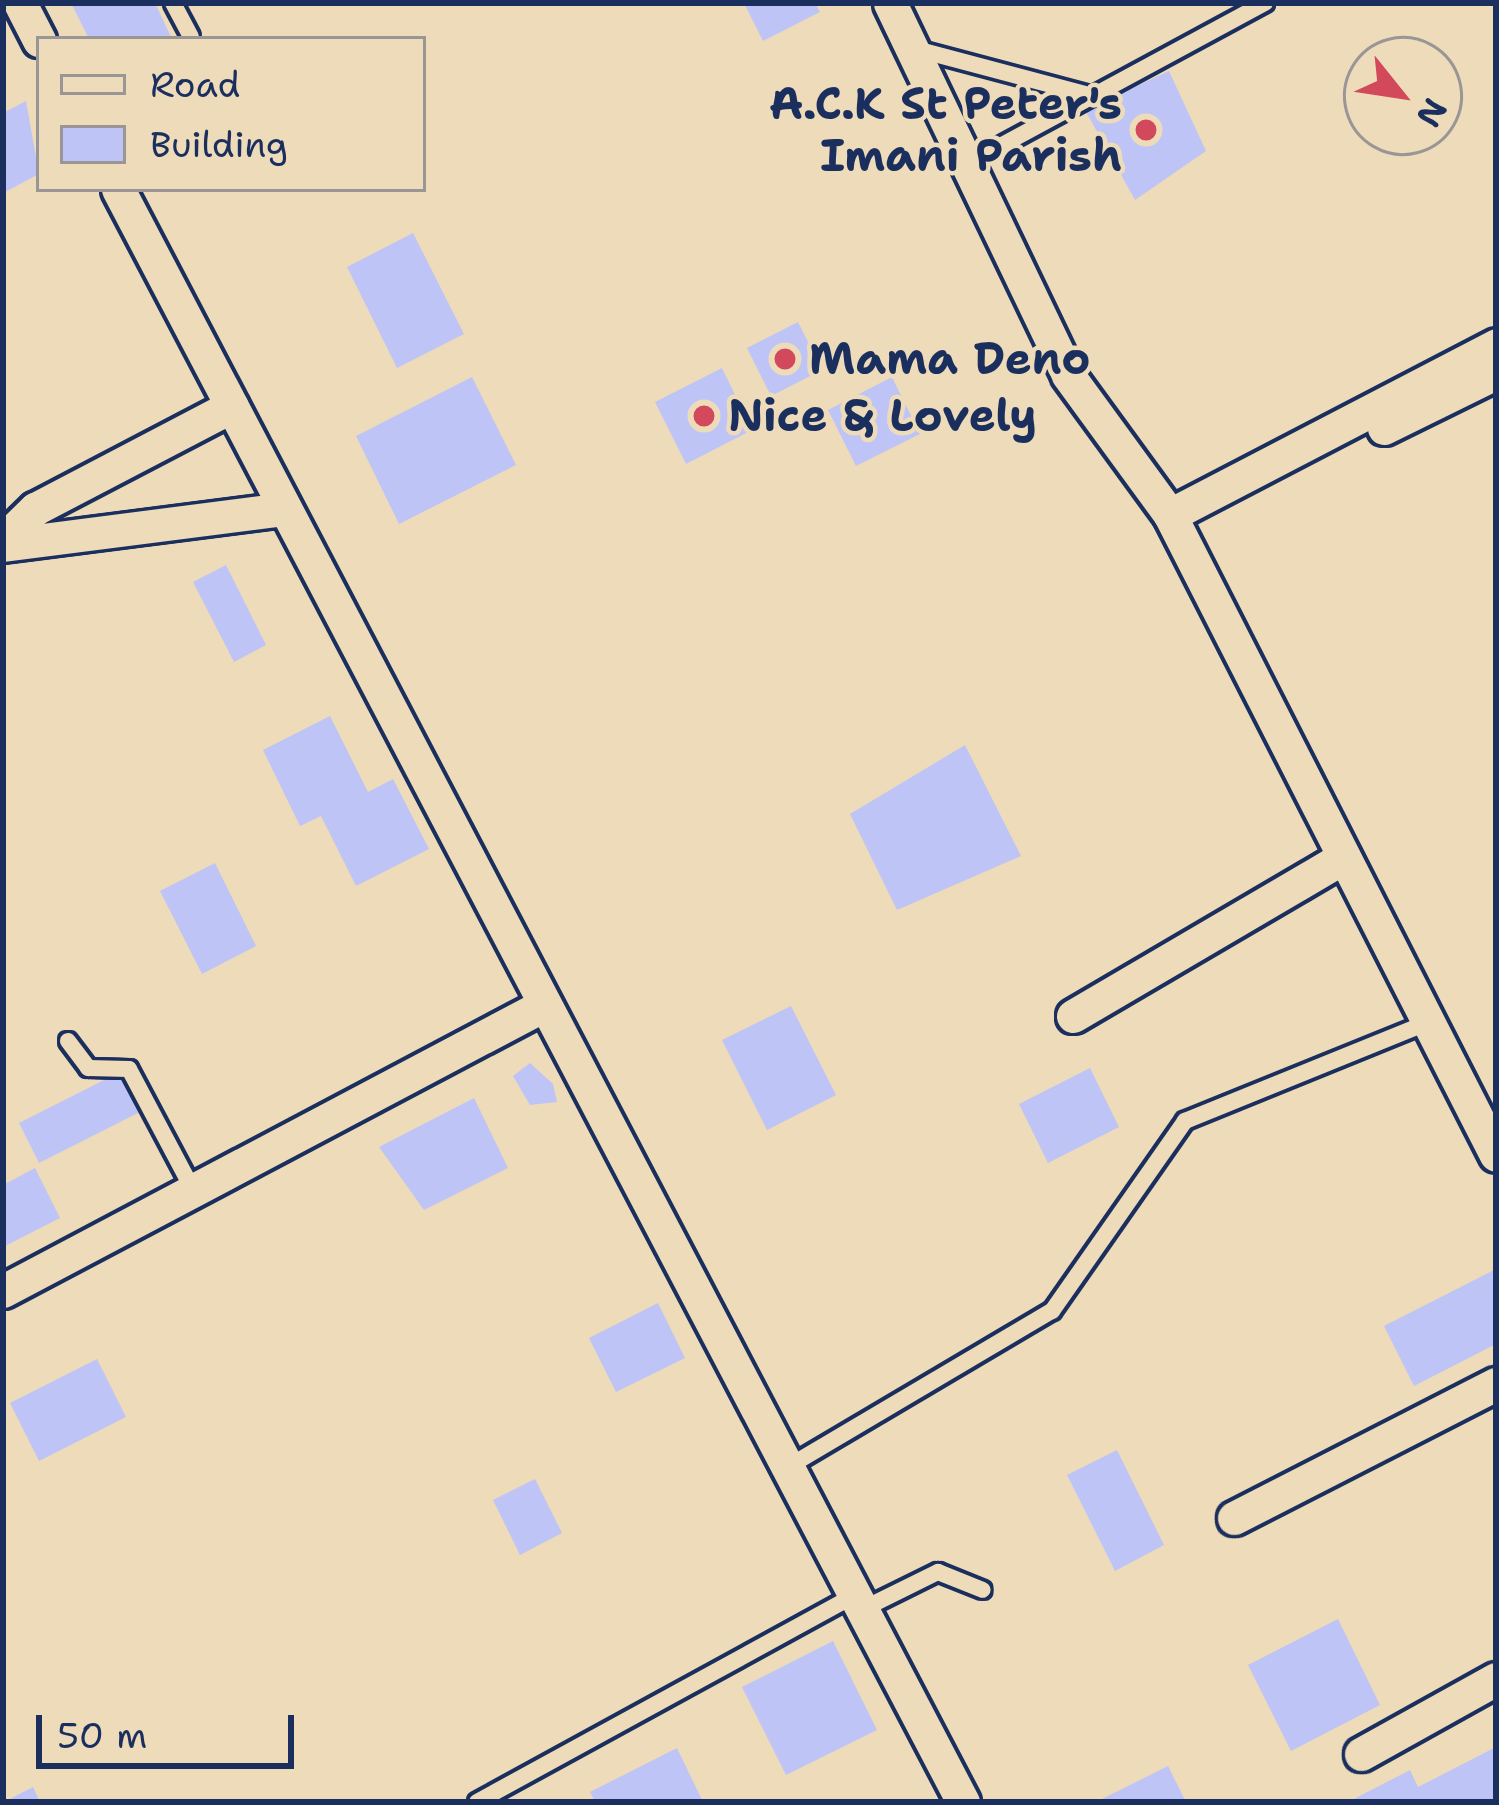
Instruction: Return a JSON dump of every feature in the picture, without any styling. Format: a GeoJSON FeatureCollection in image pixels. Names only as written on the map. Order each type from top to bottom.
{"type":"FeatureCollection","features":[{"type":"Feature","properties":{"kind":"street"},"geometry":{"type":"LineString","coordinates":[[20,3],[37,36]]}},
{"type":"Feature","properties":{"kind":"street"},"geometry":{"type":"LineString","coordinates":[[890,3],[1068,375],[1170,515],[1496,1155]]}},
{"type":"Feature","properties":{"kind":"street"},"geometry":{"type":"LineString","coordinates":[[120,192],[963,1802]]}},
{"type":"Feature","properties":{"kind":"street"},"geometry":{"type":"LineString","coordinates":[[1170,515],[1496,345]]}},
{"type":"Feature","properties":{"kind":"street"},"geometry":{"type":"LineString","coordinates":[[1170,515],[1234,503],[1496,373]]}},
{"type":"Feature","properties":{"kind":"street"},"geometry":{"type":"LineString","coordinates":[[3,543],[35,509],[232,406]]}},
{"type":"Feature","properties":{"kind":"street"},"geometry":{"type":"LineString","coordinates":[[3,543],[285,509]]}},
{"type":"Feature","properties":{"kind":"street"},"geometry":{"type":"LineString","coordinates":[[1072,1016],[1344,857]]}},
{"type":"Feature","properties":{"kind":"street"},"geometry":{"type":"LineString","coordinates":[[3,1291],[542,1006]]}},
{"type":"Feature","properties":{"kind":"street"},"geometry":{"type":"LineString","coordinates":[[1234,1519],[1496,1384]]}},
{"type":"Feature","properties":{"kind":"street"},"geometry":{"type":"LineString","coordinates":[[1361,1754],[1496,1679]]}},
{"type":"Feature","properties":{"kind":"lane"},"geometry":{"type":"LineString","coordinates":[[172,3],[190,36]]}},
{"type":"Feature","properties":{"kind":"lane"},"geometry":{"type":"LineString","coordinates":[[967,164],[1265,3]]}},
{"type":"Feature","properties":{"kind":"lane"},"geometry":{"type":"LineString","coordinates":[[911,48],[1093,96]]}},
{"type":"Feature","properties":{"kind":"lane"},"geometry":{"type":"LineString","coordinates":[[786,1468],[1042,1320],[1185,1121],[1429,1022]]}},
{"type":"Feature","properties":{"kind":"lane"},"geometry":{"type":"LineString","coordinates":[[68,1041],[88,1068],[129,1069],[193,1190]]}},
{"type":"Feature","properties":{"kind":"lane"},"geometry":{"type":"LineString","coordinates":[[477,1802],[858,1603],[938,1572],[983,1590]]}},
{"type":"Feature","properties":{"kind":"building"},"geometry":{"type":"Polygon","coordinates":[[[71,3],[155,3],[171,36],[88,36],[71,3]]]}},
{"type":"Feature","properties":{"kind":"building"},"geometry":{"type":"Polygon","coordinates":[[[744,3],[815,3],[820,12],[763,41],[744,3]]]}},
{"type":"Feature","properties":{"kind":"building","name":"A.C.K St Peter's Imani Parish"},"geometry":{"type":"Polygon","coordinates":[[[1169,71],[1206,151],[1135,200],[1085,110],[1169,71]]]}},
{"type":"Feature","properties":{"kind":"building"},"geometry":{"type":"Polygon","coordinates":[[[26,101],[36,176],[3,193],[3,113],[26,101]]]}},
{"type":"Feature","properties":{"kind":"building"},"geometry":{"type":"Polygon","coordinates":[[[413,233],[464,334],[397,368],[347,267],[413,233]]]}},
{"type":"Feature","properties":{"kind":"building","name":"Mama Deno"},"geometry":{"type":"Polygon","coordinates":[[[798,322],[822,370],[771,396],[747,348],[798,322]]]}},
{"type":"Feature","properties":{"kind":"building","name":"Nice & Lovely"},"geometry":{"type":"Polygon","coordinates":[[[722,368],[752,430],[686,464],[655,402],[722,368]]]}},
{"type":"Feature","properties":{"kind":"building"},"geometry":{"type":"Polygon","coordinates":[[[472,377],[516,465],[399,524],[356,436],[472,377]]]}},
{"type":"Feature","properties":{"kind":"building"},"geometry":{"type":"Polygon","coordinates":[[[892,377],[920,434],[856,466],[828,410],[892,377]]]}},
{"type":"Feature","properties":{"kind":"building"},"geometry":{"type":"Polygon","coordinates":[[[226,565],[266,645],[234,662],[193,582],[226,565]]]}},
{"type":"Feature","properties":{"kind":"building"},"geometry":{"type":"Polygon","coordinates":[[[330,716],[368,792],[393,779],[429,849],[356,886],[321,816],[300,826],[263,750],[330,716]]]}},
{"type":"Feature","properties":{"kind":"building"},"geometry":{"type":"Polygon","coordinates":[[[965,745],[1021,856],[897,910],[850,814],[965,745]]]}},
{"type":"Feature","properties":{"kind":"building"},"geometry":{"type":"Polygon","coordinates":[[[215,863],[256,946],[202,974],[160,891],[215,863]]]}},
{"type":"Feature","properties":{"kind":"building"},"geometry":{"type":"Polygon","coordinates":[[[791,1006],[836,1095],[767,1130],[722,1040],[791,1006]]]}},
{"type":"Feature","properties":{"kind":"building"},"geometry":{"type":"Polygon","coordinates":[[[530,1063],[553,1084],[557,1102],[530,1105],[513,1076],[530,1063]]]}},
{"type":"Feature","properties":{"kind":"building"},"geometry":{"type":"Polygon","coordinates":[[[1090,1068],[1119,1127],[1048,1163],[1019,1104],[1090,1068]]]}},
{"type":"Feature","properties":{"kind":"building"},"geometry":{"type":"Polygon","coordinates":[[[124,1070],[144,1110],[39,1163],[19,1123],[124,1070]]]}},
{"type":"Feature","properties":{"kind":"building"},"geometry":{"type":"Polygon","coordinates":[[[474,1098],[508,1168],[424,1210],[379,1147],[474,1098]]]}},
{"type":"Feature","properties":{"kind":"building"},"geometry":{"type":"Polygon","coordinates":[[[35,1168],[60,1218],[3,1247],[3,1185],[35,1168]]]}},
{"type":"Feature","properties":{"kind":"building"},"geometry":{"type":"Polygon","coordinates":[[[1496,1269],[1496,1344],[1414,1386],[1384,1326],[1496,1269]]]}},
{"type":"Feature","properties":{"kind":"building"},"geometry":{"type":"Polygon","coordinates":[[[658,1303],[685,1358],[616,1392],[589,1338],[658,1303]]]}},
{"type":"Feature","properties":{"kind":"building"},"geometry":{"type":"Polygon","coordinates":[[[97,1359],[126,1417],[39,1461],[10,1403],[97,1359]]]}},
{"type":"Feature","properties":{"kind":"building"},"geometry":{"type":"Polygon","coordinates":[[[1117,1450],[1164,1545],[1115,1571],[1067,1475],[1117,1450]]]}},
{"type":"Feature","properties":{"kind":"building"},"geometry":{"type":"Polygon","coordinates":[[[535,1479],[562,1533],[520,1555],[493,1500],[535,1479]]]}},
{"type":"Feature","properties":{"kind":"building"},"geometry":{"type":"Polygon","coordinates":[[[1338,1619],[1380,1705],[1291,1751],[1248,1665],[1338,1619]]]}},
{"type":"Feature","properties":{"kind":"building"},"geometry":{"type":"Polygon","coordinates":[[[833,1641],[877,1730],[786,1775],[742,1687],[833,1641]]]}},
{"type":"Feature","properties":{"kind":"building"},"geometry":{"type":"Polygon","coordinates":[[[1496,1747],[1496,1802],[1348,1802],[1410,1770],[1418,1787],[1496,1747]]]}},
{"type":"Feature","properties":{"kind":"building"},"geometry":{"type":"Polygon","coordinates":[[[677,1748],[703,1802],[595,1802],[590,1792],[677,1748]]]}},
{"type":"Feature","properties":{"kind":"building"},"geometry":{"type":"Polygon","coordinates":[[[1168,1766],[1186,1802],[1096,1802],[1168,1766]]]}},
{"type":"Feature","properties":{"kind":"building"},"geometry":{"type":"Polygon","coordinates":[[[33,1787],[40,1802],[4,1802],[33,1787]]]}},
{"type":"Feature","properties":{"kind":"place","name":"A.C.K St Peter's Imani Parish"},"geometry":{"type":"Point","coordinates":[1146,130]}},
{"type":"Feature","properties":{"kind":"place","name":"Mama Deno"},"geometry":{"type":"Point","coordinates":[785,359]}},
{"type":"Feature","properties":{"kind":"place","name":"Nice & Lovely"},"geometry":{"type":"Point","coordinates":[704,416]}}]}
